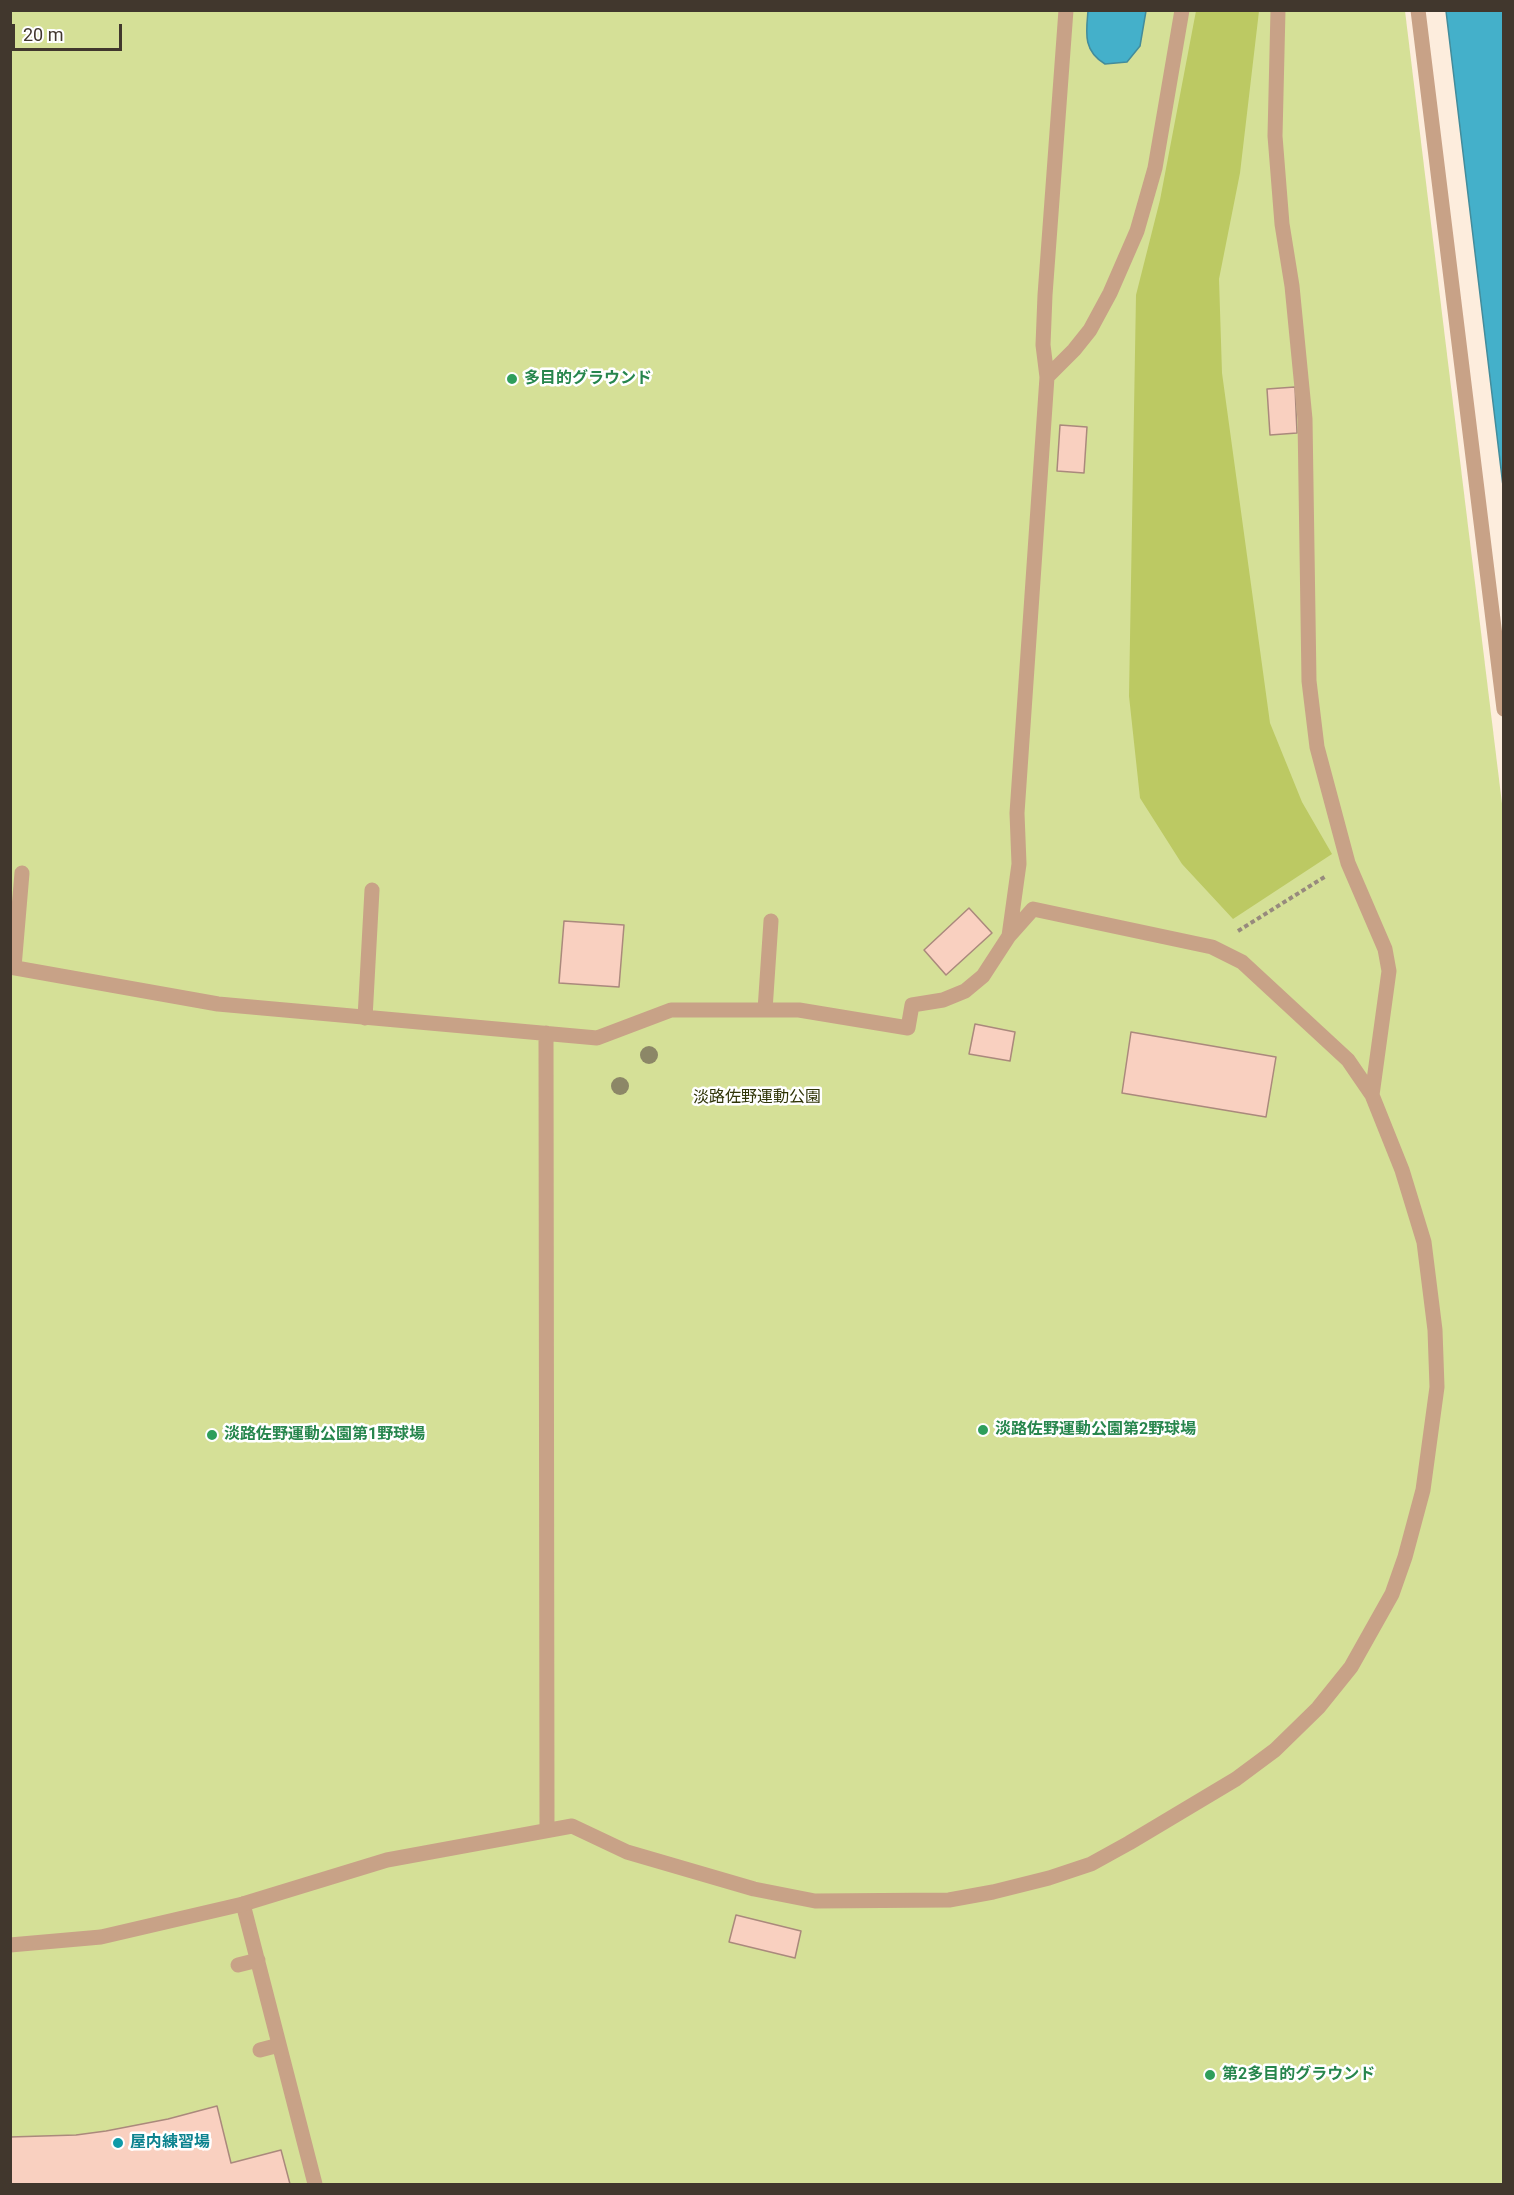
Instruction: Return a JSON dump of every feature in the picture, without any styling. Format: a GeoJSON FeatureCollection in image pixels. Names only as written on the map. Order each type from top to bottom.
{"type":"FeatureCollection","features":[{"type":"Feature","properties":{"kind":"street"},"geometry":{"type":"LineString","coordinates":[[1009,936],[1019,864],[1017,813],[1047,376],[1043,345],[1045,295],[1066,10]]}},
{"type":"Feature","properties":{"kind":"street"},"geometry":{"type":"LineString","coordinates":[[1047,376],[1074,350],[1090,330],[1110,293],[1137,231],[1155,168],[1182,10]]}},
{"type":"Feature","properties":{"kind":"street"},"geometry":{"type":"LineString","coordinates":[[1278,10],[1276,147],[1305,419],[1309,681],[1317,747],[1348,862],[1385,949],[1389,971],[1372,1095]]}},
{"type":"Feature","properties":{"kind":"street"},"geometry":{"type":"LineString","coordinates":[[1418,10],[1503,709]]}},
{"type":"Feature","properties":{"kind":"street"},"geometry":{"type":"LineString","coordinates":[[10,1944],[101,1936],[243,1904],[387,1860],[572,1826],[627,1852],[754,1889],[815,1900],[949,1900],[1049,1878],[1091,1864],[1236,1779],[1275,1750],[1318,1708],[1345,1675],[1392,1594],[1405,1557],[1423,1490],[1437,1387],[1431,1282],[1425,1242],[1414,1206],[1372,1095],[1348,1060],[1263,979],[1242,962],[1212,947],[1033,909],[1009,936],[983,976],[965,991],[943,1000],[912,1005],[908,1028],[799,1010],[671,1010],[597,1038],[218,1004],[12,967],[22,873]]}},
{"type":"Feature","properties":{"kind":"street"},"geometry":{"type":"LineString","coordinates":[[365,1018],[372,890]]}},
{"type":"Feature","properties":{"kind":"street"},"geometry":{"type":"LineString","coordinates":[[765,1010],[771,921]]}},
{"type":"Feature","properties":{"kind":"street"},"geometry":{"type":"LineString","coordinates":[[546,1033],[547,1830]]}},
{"type":"Feature","properties":{"kind":"street"},"geometry":{"type":"LineString","coordinates":[[243,1904],[315,2184]]}},
{"type":"Feature","properties":{"kind":"street"},"geometry":{"type":"LineString","coordinates":[[238,1965],[258,1960]]}},
{"type":"Feature","properties":{"kind":"street"},"geometry":{"type":"LineString","coordinates":[[260,2050],[279,2045]]}},
{"type":"Feature","properties":{"kind":"path"},"geometry":{"type":"LineString","coordinates":[[1212,947],[1348,862]]}},
{"type":"Feature","properties":{"kind":"green space","name":"淡路佐野運動公園"},"geometry":{"type":"Polygon","coordinates":[[[10,11],[1405,11],[1504,820],[1503,2184],[11,2184],[10,11]]]}},
{"type":"Feature","properties":{"kind":"green space"},"geometry":{"type":"Polygon","coordinates":[[[1196,11],[1259,11],[1240,173],[1219,279],[1222,373],[1270,723],[1302,802],[1332,854],[1233,919],[1182,864],[1140,798],[1129,696],[1136,295],[1160,200],[1196,11]]]}},
{"type":"Feature","properties":{"kind":"water"},"geometry":{"type":"Polygon","coordinates":[[[1088,11],[1146,11],[1140,46],[1127,62],[1105,64],[1093,53],[1087,41],[1088,11]]]}},
{"type":"Feature","properties":{"kind":"water"},"geometry":{"type":"Polygon","coordinates":[[[1446,11],[1503,11],[1503,486],[1446,11]]]}},
{"type":"Feature","properties":{"kind":"building"},"geometry":{"type":"Polygon","coordinates":[[[1295,387],[1297,433],[1270,435],[1267,389],[1295,387]]]}},
{"type":"Feature","properties":{"kind":"building"},"geometry":{"type":"Polygon","coordinates":[[[1060,425],[1087,427],[1084,473],[1057,471],[1060,425]]]}},
{"type":"Feature","properties":{"kind":"building"},"geometry":{"type":"Polygon","coordinates":[[[969,908],[992,933],[946,975],[924,950],[969,908]]]}},
{"type":"Feature","properties":{"kind":"building"},"geometry":{"type":"Polygon","coordinates":[[[564,921],[624,925],[619,987],[559,983],[564,921]]]}},
{"type":"Feature","properties":{"kind":"building"},"geometry":{"type":"Polygon","coordinates":[[[975,1024],[1015,1032],[1010,1061],[969,1054],[975,1024]]]}},
{"type":"Feature","properties":{"kind":"building"},"geometry":{"type":"Polygon","coordinates":[[[1131,1032],[1276,1057],[1266,1117],[1122,1093],[1131,1032]]]}},
{"type":"Feature","properties":{"kind":"building"},"geometry":{"type":"Polygon","coordinates":[[[736,1915],[801,1931],[795,1958],[729,1942],[736,1915]]]}},
{"type":"Feature","properties":{"kind":"building","name":"屋内練習場"},"geometry":{"type":"Polygon","coordinates":[[[217,2106],[231,2163],[281,2150],[290,2184],[10,2184],[10,2137],[76,2135],[106,2131],[168,2119],[217,2106]]]}},
{"type":"Feature","properties":{"kind":"place","name":"多目的グラウンド"},"geometry":{"type":"Point","coordinates":[512,379]}},
{"type":"Feature","properties":{"kind":"place","name":"淡路佐野運動公園第2野球場"},"geometry":{"type":"Point","coordinates":[983,1430]}},
{"type":"Feature","properties":{"kind":"place","name":"淡路佐野運動公園第1野球場"},"geometry":{"type":"Point","coordinates":[212,1435]}},
{"type":"Feature","properties":{"kind":"place","name":"第2多目的グラウンド"},"geometry":{"type":"Point","coordinates":[1210,2075]}},
{"type":"Feature","properties":{"kind":"place","name":"屋内練習場"},"geometry":{"type":"Point","coordinates":[118,2143]}}]}
